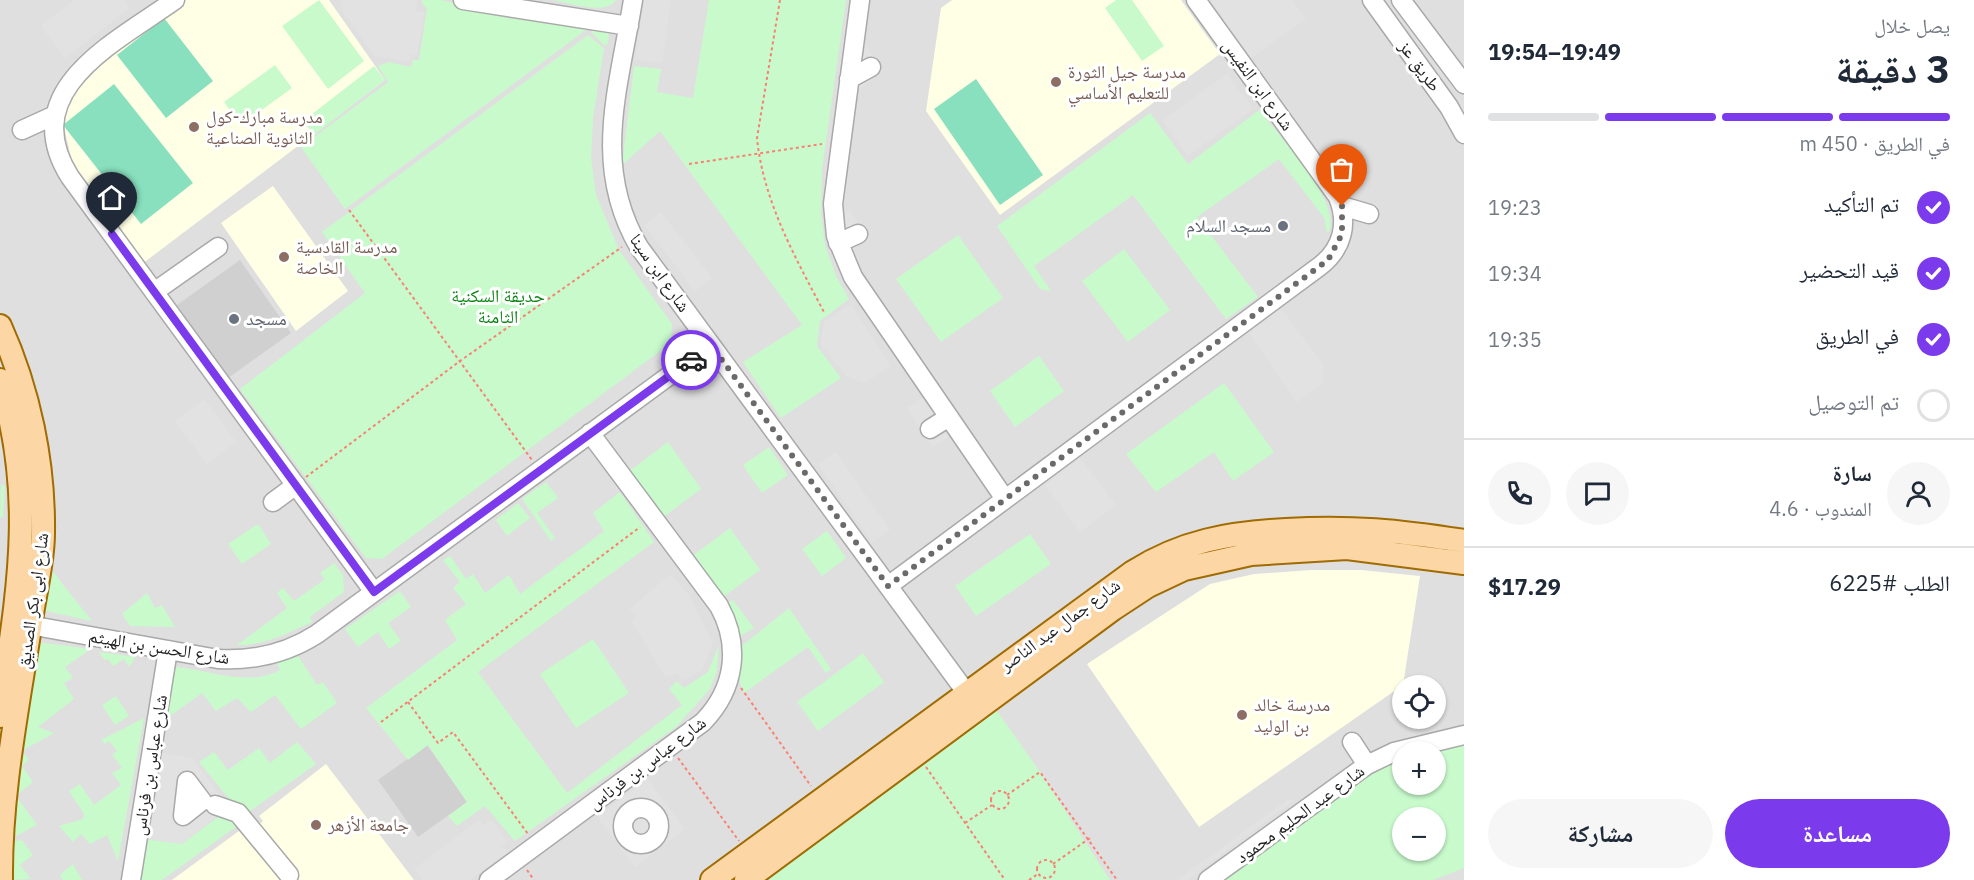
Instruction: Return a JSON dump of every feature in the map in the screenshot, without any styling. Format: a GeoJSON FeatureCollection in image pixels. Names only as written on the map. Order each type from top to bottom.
{"type":"FeatureCollection","features":[{"type":"Feature","properties":{"kind":"main road","name":"شارع ابى بكر الصديق"},"geometry":{"type":"LineString","coordinates":[[0,326],[25,394],[41,478],[43,536],[0,716]]}},
{"type":"Feature","properties":{"kind":"main road","name":"شارع ابى بكر الصديق"},"geometry":{"type":"LineString","coordinates":[[0,380],[18,452],[23,505],[22,623],[4,804],[1,880]]}},
{"type":"Feature","properties":{"kind":"main road","name":"شارع جمال عبد الناصر"},"geometry":{"type":"LineString","coordinates":[[746,880],[916,754],[973,701],[1133,572],[1164,554],[1198,540],[1244,532],[1357,527],[1464,541]]}},
{"type":"Feature","properties":{"kind":"main road","name":"شارع جمال عبد الناصر"},"geometry":{"type":"LineString","coordinates":[[712,880],[821,800],[1130,597],[1167,576],[1208,562],[1251,554],[1347,548],[1464,563]]}},
{"type":"Feature","properties":{"kind":"street"},"geometry":{"type":"LineString","coordinates":[[175,0],[78,71],[64,90],[55,115],[56,146],[64,167],[374,592]]}},
{"type":"Feature","properties":{"kind":"street"},"geometry":{"type":"LineString","coordinates":[[463,0],[629,26]]}},
{"type":"Feature","properties":{"kind":"street","name":"شارع ابن سينا"},"geometry":{"type":"LineString","coordinates":[[633,0],[610,145],[610,160],[619,206],[634,239],[973,701]]}},
{"type":"Feature","properties":{"kind":"street"},"geometry":{"type":"LineString","coordinates":[[860,0],[833,204],[838,243],[853,277],[1005,499]]}},
{"type":"Feature","properties":{"kind":"street","name":"شارع ابن النفيس"},"geometry":{"type":"LineString","coordinates":[[1196,0],[1334,189],[1342,206]]}},
{"type":"Feature","properties":{"kind":"street","name":"طريق عز"},"geometry":{"type":"LineString","coordinates":[[1372,0],[1449,107],[1464,134]]}},
{"type":"Feature","properties":{"kind":"street","name":"طريق عز"},"geometry":{"type":"LineString","coordinates":[[1401,0],[1464,84]]}},
{"type":"Feature","properties":{"kind":"street"},"geometry":{"type":"LineString","coordinates":[[849,79],[871,67]]}},
{"type":"Feature","properties":{"kind":"street"},"geometry":{"type":"LineString","coordinates":[[22,130],[55,115]]}},
{"type":"Feature","properties":{"kind":"street"},"geometry":{"type":"LineString","coordinates":[[888,586],[1328,260],[1342,234],[1342,206],[1369,214]]}},
{"type":"Feature","properties":{"kind":"street"},"geometry":{"type":"LineString","coordinates":[[838,243],[858,234]]}},
{"type":"Feature","properties":{"kind":"street"},"geometry":{"type":"LineString","coordinates":[[154,292],[218,247]]}},
{"type":"Feature","properties":{"kind":"street","name":"شارع الحسن بن الهيثم"},"geometry":{"type":"LineString","coordinates":[[22,623],[232,660],[276,654],[317,634],[711,345]]}},
{"type":"Feature","properties":{"kind":"street"},"geometry":{"type":"LineString","coordinates":[[930,429],[949,417]]}},
{"type":"Feature","properties":{"kind":"street","name":"شارع عباس بن فرناس"},"geometry":{"type":"LineString","coordinates":[[489,880],[670,747],[711,714],[724,695],[731,674],[732,639],[719,606],[590,433]]}},
{"type":"Feature","properties":{"kind":"street"},"geometry":{"type":"LineString","coordinates":[[273,502],[296,485]]}},
{"type":"Feature","properties":{"kind":"street","name":"شارع عباس بن فرناس"},"geometry":{"type":"LineString","coordinates":[[131,880],[168,650]]}},
{"type":"Feature","properties":{"kind":"street","name":"شارع عبد الحليم محمود"},"geometry":{"type":"LineString","coordinates":[[1208,880],[1367,765],[1394,752],[1464,735]]}},
{"type":"Feature","properties":{"kind":"street"},"geometry":{"type":"LineString","coordinates":[[1352,742],[1367,765]]}},
{"type":"Feature","properties":{"kind":"street"},"geometry":{"type":"LineString","coordinates":[[215,805],[238,813],[289,875]]}},
{"type":"Feature","properties":{"kind":"path"},"geometry":{"type":"LineString","coordinates":[[780,0],[757,138],[758,154],[771,202],[792,253],[825,314]]}},
{"type":"Feature","properties":{"kind":"path"},"geometry":{"type":"LineString","coordinates":[[689,164],[822,144]]}},
{"type":"Feature","properties":{"kind":"path"},"geometry":{"type":"LineString","coordinates":[[349,210],[540,470]]}},
{"type":"Feature","properties":{"kind":"path"},"geometry":{"type":"LineString","coordinates":[[296,485],[460,361],[634,239]]}},
{"type":"Feature","properties":{"kind":"path"},"geometry":{"type":"LineString","coordinates":[[381,722],[640,526]]}},
{"type":"Feature","properties":{"kind":"path"},"geometry":{"type":"LineString","coordinates":[[731,674],[821,800]]}},
{"type":"Feature","properties":{"kind":"path"},"geometry":{"type":"LineString","coordinates":[[408,702],[438,742],[453,732],[536,845]]}},
{"type":"Feature","properties":{"kind":"path"},"geometry":{"type":"LineString","coordinates":[[670,747],[748,854]]}},
{"type":"Feature","properties":{"kind":"path"},"geometry":{"type":"LineString","coordinates":[[916,754],[1005,880]]}},
{"type":"Feature","properties":{"kind":"path"},"geometry":{"type":"LineString","coordinates":[[1007,795],[1041,772],[1117,880]]}},
{"type":"Feature","properties":{"kind":"path"},"geometry":{"type":"LineString","coordinates":[[1003,792],[1007,795],[1009,800],[1006,807],[998,809],[992,805],[992,797],[995,793],[1003,792]]}},
{"type":"Feature","properties":{"kind":"path"},"geometry":{"type":"LineString","coordinates":[[965,823],[992,805]]}},
{"type":"Feature","properties":{"kind":"path"},"geometry":{"type":"LineString","coordinates":[[1053,864],[1089,838]]}},
{"type":"Feature","properties":{"kind":"path"},"geometry":{"type":"LineString","coordinates":[[1038,874],[1037,867],[1042,861],[1053,864]]}},
{"type":"Feature","properties":{"kind":"path"},"geometry":{"type":"LineString","coordinates":[[1038,874],[1045,878],[1050,877],[1054,870],[1053,864]]}},
{"type":"Feature","properties":{"kind":"path"},"geometry":{"type":"LineString","coordinates":[[1029,880],[1038,874]]}},
{"type":"Feature","properties":{"kind":"shaded area"},"geometry":{"type":"Polygon","coordinates":[[[0,0],[1464,0],[1464,880],[0,880],[0,0]]]}},
{"type":"Feature","properties":{"kind":"shaded area"},"geometry":{"type":"Polygon","coordinates":[[[74,0],[124,0],[130,8],[65,58],[41,26],[74,0]]]}},
{"type":"Feature","properties":{"kind":"shaded area","name":"مدرسة مبارك-كول الثانوية الصناعية"},"geometry":{"type":"Polygon","coordinates":[[[180,0],[329,0],[385,80],[142,264],[72,162],[62,118],[68,96],[86,74],[180,0]]]}},
{"type":"Feature","properties":{"kind":"shaded area"},"geometry":{"type":"Polygon","coordinates":[[[342,0],[417,0],[416,12],[425,12],[417,55],[411,55],[410,62],[375,56],[340,8],[342,0]]]}},
{"type":"Feature","properties":{"kind":"shaded area"},"geometry":{"type":"Polygon","coordinates":[[[644,0],[671,0],[662,63],[635,60],[644,0]]]}},
{"type":"Feature","properties":{"kind":"shaded area","name":"مدرسة جيل الثورة للتعليم الأساسي"},"geometry":{"type":"Polygon","coordinates":[[[952,0],[1181,0],[1220,54],[1000,215],[926,111],[941,8],[952,0]]]}},
{"type":"Feature","properties":{"kind":"shaded area"},"geometry":{"type":"Polygon","coordinates":[[[1210,0],[1292,0],[1306,19],[1251,58],[1210,0]]]}},
{"type":"Feature","properties":{"kind":"shaded area"},"geometry":{"type":"Polygon","coordinates":[[[862,39],[883,71],[852,94],[862,39]]]}},
{"type":"Feature","properties":{"kind":"shaded area"},"geometry":{"type":"Polygon","coordinates":[[[1227,74],[1253,109],[1188,156],[1162,120],[1227,74]]]}},
{"type":"Feature","properties":{"kind":"shaded area","name":"مدرسة القادسية الخاصة"},"geometry":{"type":"Polygon","coordinates":[[[273,186],[348,291],[296,331],[221,223],[273,186]]]}},
{"type":"Feature","properties":{"kind":"shaded area"},"geometry":{"type":"Polygon","coordinates":[[[842,210],[850,211],[870,238],[847,254],[842,210]]]}},
{"type":"Feature","properties":{"kind":"shaded area"},"geometry":{"type":"Polygon","coordinates":[[[661,212],[712,278],[695,291],[644,225],[661,212]]]}},
{"type":"Feature","properties":{"kind":"shaded area","name":"مسجد"},"geometry":{"type":"Polygon","coordinates":[[[240,260],[291,333],[228,378],[177,305],[240,260]]]}},
{"type":"Feature","properties":{"kind":"shaded area"},"geometry":{"type":"Polygon","coordinates":[[[851,304],[891,366],[865,383],[846,376],[820,344],[824,322],[851,304]]]}},
{"type":"Feature","properties":{"kind":"shaded area"},"geometry":{"type":"Polygon","coordinates":[[[1281,309],[1324,365],[1321,384],[1297,402],[1249,333],[1281,309]]]}},
{"type":"Feature","properties":{"kind":"shaded area"},"geometry":{"type":"Polygon","coordinates":[[[924,397],[950,436],[932,447],[907,408],[924,397]]]}},
{"type":"Feature","properties":{"kind":"shaded area"},"geometry":{"type":"Polygon","coordinates":[[[204,399],[236,442],[207,464],[175,421],[204,399]]]}},
{"type":"Feature","properties":{"kind":"shaded area"},"geometry":{"type":"Polygon","coordinates":[[[836,452],[890,530],[872,542],[818,464],[836,452]]]}},
{"type":"Feature","properties":{"kind":"shaded area"},"geometry":{"type":"Polygon","coordinates":[[[1080,458],[1116,505],[1080,532],[1045,485],[1080,458]]]}},
{"type":"Feature","properties":{"kind":"shaded area","name":"مدرسة خالد بن الوليد"},"geometry":{"type":"Polygon","coordinates":[[[1311,570],[1361,570],[1420,576],[1405,675],[1392,675],[1392,693],[1199,827],[1087,664],[1210,584],[1254,574],[1311,570]]]}},
{"type":"Feature","properties":{"kind":"shaded area"},"geometry":{"type":"Polygon","coordinates":[[[670,574],[689,595],[713,643],[702,670],[682,681],[677,674],[666,677],[632,623],[635,617],[630,609],[670,574]]]}},
{"type":"Feature","properties":{"kind":"shaded area"},"geometry":{"type":"Polygon","coordinates":[[[427,745],[467,802],[418,837],[378,780],[427,745]]]}},
{"type":"Feature","properties":{"kind":"shaded area"},"geometry":{"type":"Polygon","coordinates":[[[160,753],[193,758],[221,798],[220,814],[182,844],[148,839],[160,753]]]}},
{"type":"Feature","properties":{"kind":"shaded area","name":"جامعة الأزهر"},"geometry":{"type":"Polygon","coordinates":[[[326,764],[414,880],[172,880],[243,828],[247,834],[263,821],[259,816],[326,764]]]}},
{"type":"Feature","properties":{"kind":"shaded area"},"geometry":{"type":"Polygon","coordinates":[[[647,779],[685,829],[635,867],[597,817],[647,779]]]}},
{"type":"Feature","properties":{"kind":"shaded area"},"geometry":{"type":"Polygon","coordinates":[[[1290,798],[1292,802],[1187,880],[1177,880],[1290,798]]]}},
{"type":"Feature","properties":{"kind":"shaded area"},"geometry":{"type":"Polygon","coordinates":[[[479,820],[483,825],[492,820],[507,842],[500,847],[509,851],[470,880],[422,880],[414,869],[479,820]]]}},
{"type":"Feature","properties":{"kind":"green space"},"geometry":{"type":"Polygon","coordinates":[[[319,0],[364,61],[328,89],[282,26],[319,0]]]}},
{"type":"Feature","properties":{"kind":"green space"},"geometry":{"type":"Polygon","coordinates":[[[422,0],[440,0],[586,30],[345,209],[301,147],[388,82],[378,66],[389,62],[411,67],[413,60],[419,60],[427,8],[422,4],[422,0]]]}},
{"type":"Feature","properties":{"kind":"green space"},"geometry":{"type":"Polygon","coordinates":[[[553,0],[616,0],[611,5],[596,8],[553,0]]]}},
{"type":"Feature","properties":{"kind":"green space"},"geometry":{"type":"Polygon","coordinates":[[[709,0],[846,0],[822,169],[821,214],[825,245],[837,278],[849,299],[820,321],[817,346],[841,378],[781,418],[743,362],[802,325],[660,131],[622,165],[634,66],[661,69],[657,92],[693,98],[709,0]]]}},
{"type":"Feature","properties":{"kind":"green space"},"geometry":{"type":"Polygon","coordinates":[[[1116,0],[1132,0],[1164,46],[1142,61],[1105,8],[1116,0]]]}},
{"type":"Feature","properties":{"kind":"green space"},"geometry":{"type":"Polygon","coordinates":[[[164,18],[213,81],[166,118],[117,55],[164,18]]]}},
{"type":"Feature","properties":{"kind":"green space"},"geometry":{"type":"Polygon","coordinates":[[[594,29],[604,29],[609,33],[608,43],[605,46],[591,32],[594,29]]]}},
{"type":"Feature","properties":{"kind":"green space","name":"حديقة السكنية الثامنة"},"geometry":{"type":"Polygon","coordinates":[[[588,35],[604,48],[593,118],[591,158],[596,195],[619,250],[672,324],[671,343],[382,559],[366,558],[240,389],[365,293],[322,232],[588,35]]]}},
{"type":"Feature","properties":{"kind":"green space"},"geometry":{"type":"Polygon","coordinates":[[[275,65],[292,88],[241,125],[224,102],[275,65]]]}},
{"type":"Feature","properties":{"kind":"green space"},"geometry":{"type":"Polygon","coordinates":[[[374,66],[385,80],[314,135],[303,121],[374,66]]]}},
{"type":"Feature","properties":{"kind":"green space"},"geometry":{"type":"Polygon","coordinates":[[[976,79],[1043,175],[1000,205],[934,109],[976,79]]]}},
{"type":"Feature","properties":{"kind":"green space"},"geometry":{"type":"Polygon","coordinates":[[[114,84],[193,183],[141,224],[63,125],[114,84]]]}},
{"type":"Feature","properties":{"kind":"green space"},"geometry":{"type":"Polygon","coordinates":[[[1259,110],[1317,186],[1326,203],[1330,219],[1329,232],[1326,231],[1325,219],[1279,159],[1197,217],[1258,297],[1226,319],[1133,195],[1034,266],[1051,291],[1040,289],[997,226],[1150,113],[1188,164],[1259,110]]]}},
{"type":"Feature","properties":{"kind":"green space"},"geometry":{"type":"Polygon","coordinates":[[[958,235],[1003,298],[941,342],[896,279],[958,235]]]}},
{"type":"Feature","properties":{"kind":"green space"},"geometry":{"type":"Polygon","coordinates":[[[1124,249],[1170,310],[1128,342],[1082,281],[1124,249]]]}},
{"type":"Feature","properties":{"kind":"green space"},"geometry":{"type":"Polygon","coordinates":[[[1039,356],[1064,391],[1015,427],[990,391],[1039,356]]]}},
{"type":"Feature","properties":{"kind":"green space"},"geometry":{"type":"Polygon","coordinates":[[[1224,383],[1274,452],[1233,481],[1214,452],[1156,492],[1126,454],[1224,383]]]}},
{"type":"Feature","properties":{"kind":"green space"},"geometry":{"type":"Polygon","coordinates":[[[668,442],[701,489],[662,518],[628,472],[668,442]]]}},
{"type":"Feature","properties":{"kind":"green space"},"geometry":{"type":"Polygon","coordinates":[[[769,447],[788,475],[762,493],[743,465],[769,447]]]}},
{"type":"Feature","properties":{"kind":"green space"},"geometry":{"type":"Polygon","coordinates":[[[546,482],[558,498],[537,513],[555,538],[551,541],[522,499],[546,482]]]}},
{"type":"Feature","properties":{"kind":"green space"},"geometry":{"type":"Polygon","coordinates":[[[1,484],[5,486],[3,517],[0,517],[1,484]]]}},
{"type":"Feature","properties":{"kind":"green space"},"geometry":{"type":"Polygon","coordinates":[[[620,492],[654,542],[478,672],[567,793],[682,705],[669,689],[677,681],[684,688],[708,672],[719,645],[717,671],[710,689],[676,727],[515,841],[485,806],[457,826],[448,816],[467,802],[428,745],[408,760],[366,708],[457,640],[445,620],[466,604],[453,588],[460,582],[443,560],[450,556],[466,579],[473,574],[485,593],[509,575],[520,594],[604,531],[593,513],[620,492]]]}},
{"type":"Feature","properties":{"kind":"green space"},"geometry":{"type":"Polygon","coordinates":[[[518,503],[530,518],[507,536],[496,520],[518,503]]]}},
{"type":"Feature","properties":{"kind":"green space"},"geometry":{"type":"Polygon","coordinates":[[[258,524],[271,544],[242,564],[228,544],[258,524]]]}},
{"type":"Feature","properties":{"kind":"green space"},"geometry":{"type":"Polygon","coordinates":[[[730,528],[760,570],[722,598],[692,556],[730,528]]]}},
{"type":"Feature","properties":{"kind":"green space"},"geometry":{"type":"Polygon","coordinates":[[[827,531],[846,558],[822,576],[802,549],[827,531]]]}},
{"type":"Feature","properties":{"kind":"green space"},"geometry":{"type":"Polygon","coordinates":[[[1030,534],[1051,564],[976,616],[955,586],[1030,534]]]}},
{"type":"Feature","properties":{"kind":"green space"},"geometry":{"type":"Polygon","coordinates":[[[334,563],[343,575],[344,592],[310,617],[312,622],[266,641],[237,645],[287,608],[277,593],[283,588],[294,601],[325,579],[320,573],[334,563]]]}},
{"type":"Feature","properties":{"kind":"green space"},"geometry":{"type":"Polygon","coordinates":[[[50,568],[92,621],[41,610],[50,568]]]}},
{"type":"Feature","properties":{"kind":"green space"},"geometry":{"type":"Polygon","coordinates":[[[400,591],[411,607],[388,623],[401,641],[389,649],[378,632],[358,647],[345,629],[400,591]]]}},
{"type":"Feature","properties":{"kind":"green space"},"geometry":{"type":"Polygon","coordinates":[[[147,593],[155,608],[162,605],[175,627],[130,626],[122,614],[147,593]]]}},
{"type":"Feature","properties":{"kind":"green space"},"geometry":{"type":"Polygon","coordinates":[[[733,600],[754,628],[737,638],[726,604],[733,600]]]}},
{"type":"Feature","properties":{"kind":"green space"},"geometry":{"type":"Polygon","coordinates":[[[789,608],[831,669],[826,673],[808,647],[744,693],[740,683],[738,649],[789,608]]]}},
{"type":"Feature","properties":{"kind":"green space"},"geometry":{"type":"Polygon","coordinates":[[[593,639],[629,693],[576,728],[540,674],[593,639]]]}},
{"type":"Feature","properties":{"kind":"green space"},"geometry":{"type":"Polygon","coordinates":[[[37,642],[91,649],[65,667],[73,678],[64,683],[74,699],[38,727],[54,733],[18,753],[37,642]]]}},
{"type":"Feature","properties":{"kind":"green space"},"geometry":{"type":"Polygon","coordinates":[[[99,652],[135,657],[129,667],[124,659],[113,666],[108,659],[104,660],[99,652]]]}},
{"type":"Feature","properties":{"kind":"green space"},"geometry":{"type":"Polygon","coordinates":[[[863,653],[884,682],[818,731],[797,702],[863,653]]]}},
{"type":"Feature","properties":{"kind":"green space"},"geometry":{"type":"Polygon","coordinates":[[[298,656],[317,685],[323,682],[337,703],[301,729],[275,695],[251,712],[237,698],[216,711],[202,693],[163,721],[170,673],[175,667],[228,676],[255,677],[280,670],[277,663],[298,656]]]}},
{"type":"Feature","properties":{"kind":"green space"},"geometry":{"type":"Polygon","coordinates":[[[116,696],[129,716],[115,725],[102,705],[116,696]]]}},
{"type":"Feature","properties":{"kind":"green space"},"geometry":{"type":"Polygon","coordinates":[[[992,704],[1040,772],[1110,880],[755,880],[992,704]]]}},
{"type":"Feature","properties":{"kind":"green space"},"geometry":{"type":"Polygon","coordinates":[[[144,718],[118,861],[107,835],[90,844],[81,834],[73,842],[59,826],[83,819],[84,814],[69,791],[80,784],[94,805],[121,785],[112,773],[122,768],[112,755],[117,751],[109,741],[105,744],[101,740],[144,718]]]}},
{"type":"Feature","properties":{"kind":"green space"},"geometry":{"type":"Polygon","coordinates":[[[1464,737],[1464,868],[1433,880],[1218,880],[1340,792],[1392,759],[1392,795],[1446,795],[1446,741],[1464,737]]]}},
{"type":"Feature","properties":{"kind":"green space"},"geometry":{"type":"Polygon","coordinates":[[[297,742],[316,764],[243,816],[199,762],[214,752],[228,770],[259,748],[270,763],[297,742]]]}},
{"type":"Feature","properties":{"kind":"green space"},"geometry":{"type":"Polygon","coordinates":[[[24,754],[29,759],[22,766],[33,782],[16,796],[37,825],[10,839],[16,759],[24,754]]]}},
{"type":"Feature","properties":{"kind":"green space"},"geometry":{"type":"Polygon","coordinates":[[[226,811],[237,826],[162,880],[139,880],[144,839],[182,844],[226,811]]]}},
{"type":"Feature","properties":{"kind":"green space"},"geometry":{"type":"Polygon","coordinates":[[[22,840],[33,855],[20,865],[31,879],[10,880],[8,842],[22,840]]]}},
{"type":"Feature","properties":{"kind":"green space"},"geometry":{"type":"Polygon","coordinates":[[[73,864],[82,880],[63,880],[60,875],[73,864]]]}},
{"type":"Feature","properties":{"kind":"way so far"},"geometry":{"type":"LineString","coordinates":[[691,360],[711,345],[888,586],[1328,260],[1339,244],[1342,234],[1344,215],[1342,206]]}},
{"type":"Feature","properties":{"kind":"place","name":"مدرسة جيل الثورة للتعليم الأساسي"},"geometry":{"type":"Point","coordinates":[1056,82]}},
{"type":"Feature","properties":{"kind":"place","name":"مدرسة مبارك-كول الثانوية الصناعية"},"geometry":{"type":"Point","coordinates":[194,127]}},
{"type":"Feature","properties":{"kind":"place","name":"مسجد السلام"},"geometry":{"type":"Point","coordinates":[1283,226]}},
{"type":"Feature","properties":{"kind":"place","name":"مدرسة القادسية الخاصة"},"geometry":{"type":"Point","coordinates":[284,257]}},
{"type":"Feature","properties":{"kind":"place","name":"مسجد"},"geometry":{"type":"Point","coordinates":[234,319]}},
{"type":"Feature","properties":{"kind":"place","name":"مدرسة خالد بن الوليد"},"geometry":{"type":"Point","coordinates":[1242,715]}},
{"type":"Feature","properties":{"kind":"place","name":"جامعة الأزهر"},"geometry":{"type":"Point","coordinates":[316,825]}},
{"type":"Feature","properties":{"kind":"route"},"geometry":{"type":"LineString","coordinates":[[112,234],[374,592],[691,360]]}}]}
